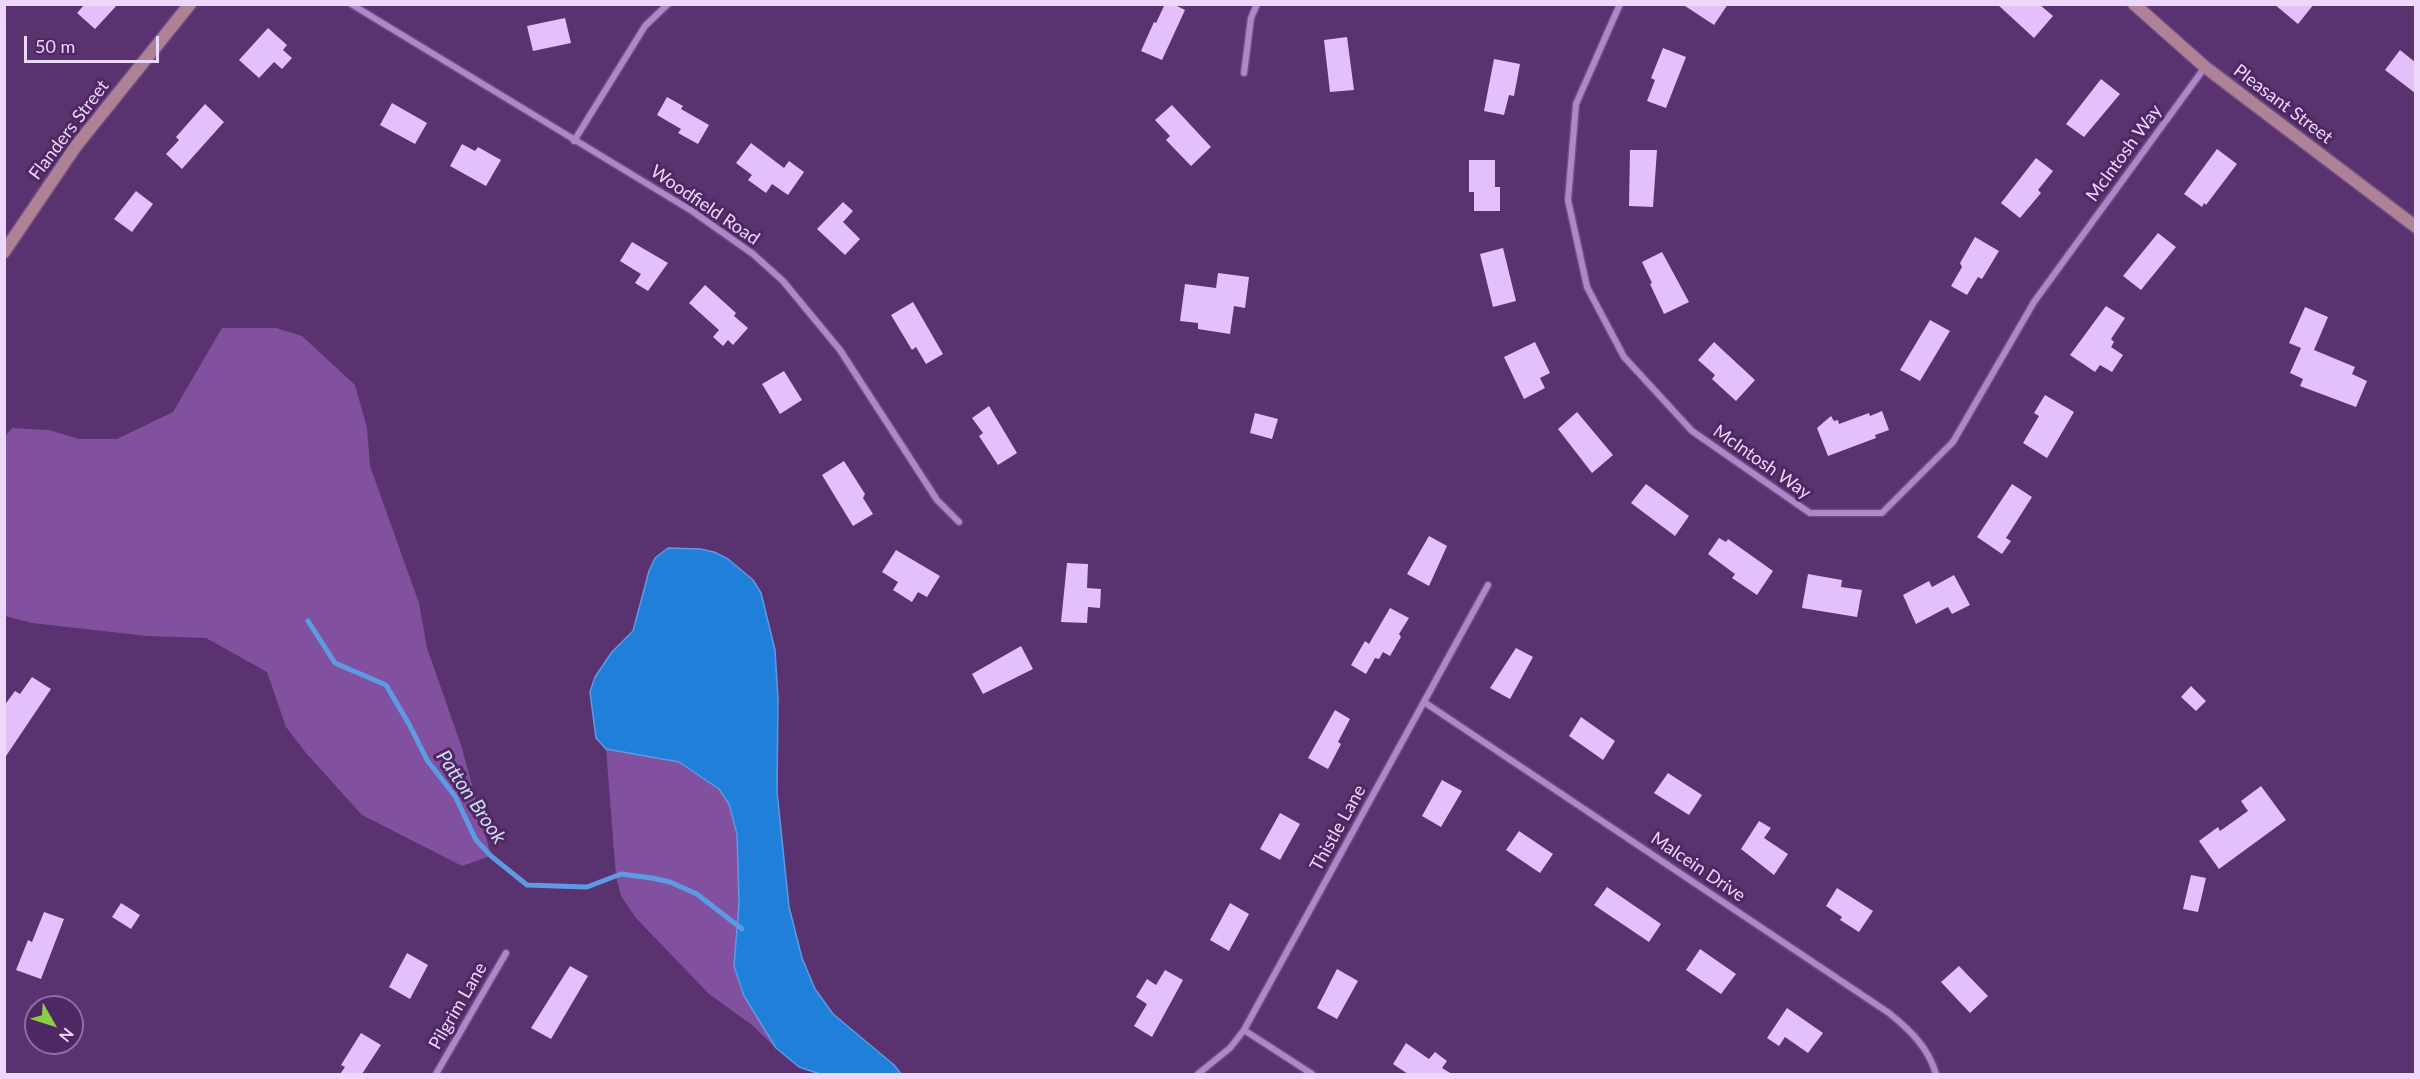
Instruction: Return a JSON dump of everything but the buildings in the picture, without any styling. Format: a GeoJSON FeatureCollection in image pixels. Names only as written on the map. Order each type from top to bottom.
{"type":"FeatureCollection","features":[{"type":"Feature","properties":{"kind":"street","name":"Flanders Street"},"geometry":{"type":"LineString","coordinates":[[4,252],[76,146],[190,4]]}},
{"type":"Feature","properties":{"kind":"street","name":"Woodfield Road"},"geometry":{"type":"LineString","coordinates":[[351,4],[722,230],[783,281],[840,350],[937,500],[959,522]]}},
{"type":"Feature","properties":{"kind":"street"},"geometry":{"type":"LineString","coordinates":[[574,141],[645,26],[668,4]]}},
{"type":"Feature","properties":{"kind":"street"},"geometry":{"type":"LineString","coordinates":[[1244,73],[1251,18],[1257,4]]}},
{"type":"Feature","properties":{"kind":"street","name":"McIntosh Way"},"geometry":{"type":"LineString","coordinates":[[1620,4],[1576,104],[1568,200],[1587,287],[1624,357],[1692,431],[1810,513],[1882,513],[1953,442],[2034,302],[2205,67]]}},
{"type":"Feature","properties":{"kind":"street","name":"Pleasant Street"},"geometry":{"type":"LineString","coordinates":[[2134,4],[2205,67],[2415,227]]}},
{"type":"Feature","properties":{"kind":"street","name":"Thistle Lane"},"geometry":{"type":"LineString","coordinates":[[1198,1074],[1230,1048],[1244,1030],[1488,585]]}},
{"type":"Feature","properties":{"kind":"street","name":"Malcein Drive"},"geometry":{"type":"LineString","coordinates":[[1424,702],[1889,1013],[1913,1033],[1932,1061],[1936,1074]]}},
{"type":"Feature","properties":{"kind":"street","name":"Pilgrim Lane"},"geometry":{"type":"LineString","coordinates":[[436,1074],[506,953]]}},
{"type":"Feature","properties":{"kind":"street"},"geometry":{"type":"LineString","coordinates":[[1244,1030],[1312,1074]]}},
{"type":"Feature","properties":{"kind":"shaded area"},"geometry":{"type":"Polygon","coordinates":[[[222,328],[276,328],[302,336],[355,385],[367,428],[370,466],[419,603],[427,648],[462,748],[491,856],[462,866],[362,815],[306,753],[286,727],[267,672],[206,638],[147,636],[32,623],[5,616],[5,436],[12,428],[49,430],[79,439],[117,439],[173,412],[222,328]]]}},
{"type":"Feature","properties":{"kind":"shaded area"},"geometry":{"type":"Polygon","coordinates":[[[606,749],[679,762],[719,789],[729,804],[737,834],[739,903],[734,966],[744,996],[776,1048],[752,1025],[709,994],[636,918],[621,896],[616,876],[606,749]]]}},
{"type":"Feature","properties":{"kind":"water"},"geometry":{"type":"Polygon","coordinates":[[[668,548],[714,552],[728,559],[753,580],[761,593],[775,650],[778,698],[777,792],[789,907],[802,958],[815,989],[833,1014],[894,1065],[901,1074],[820,1074],[799,1067],[776,1048],[744,996],[734,966],[739,903],[737,834],[729,804],[719,789],[679,762],[606,749],[596,738],[590,692],[595,677],[612,652],[633,631],[649,571],[655,558],[668,548]]]}},
{"type":"Feature","properties":{"kind":"waterway","name":"Patton Brook"},"geometry":{"type":"LineString","coordinates":[[308,621],[335,663],[386,685],[427,760],[455,796],[476,840],[491,856],[527,885],[587,887],[621,874],[652,878],[670,882],[697,894],[742,929]]}}]}
